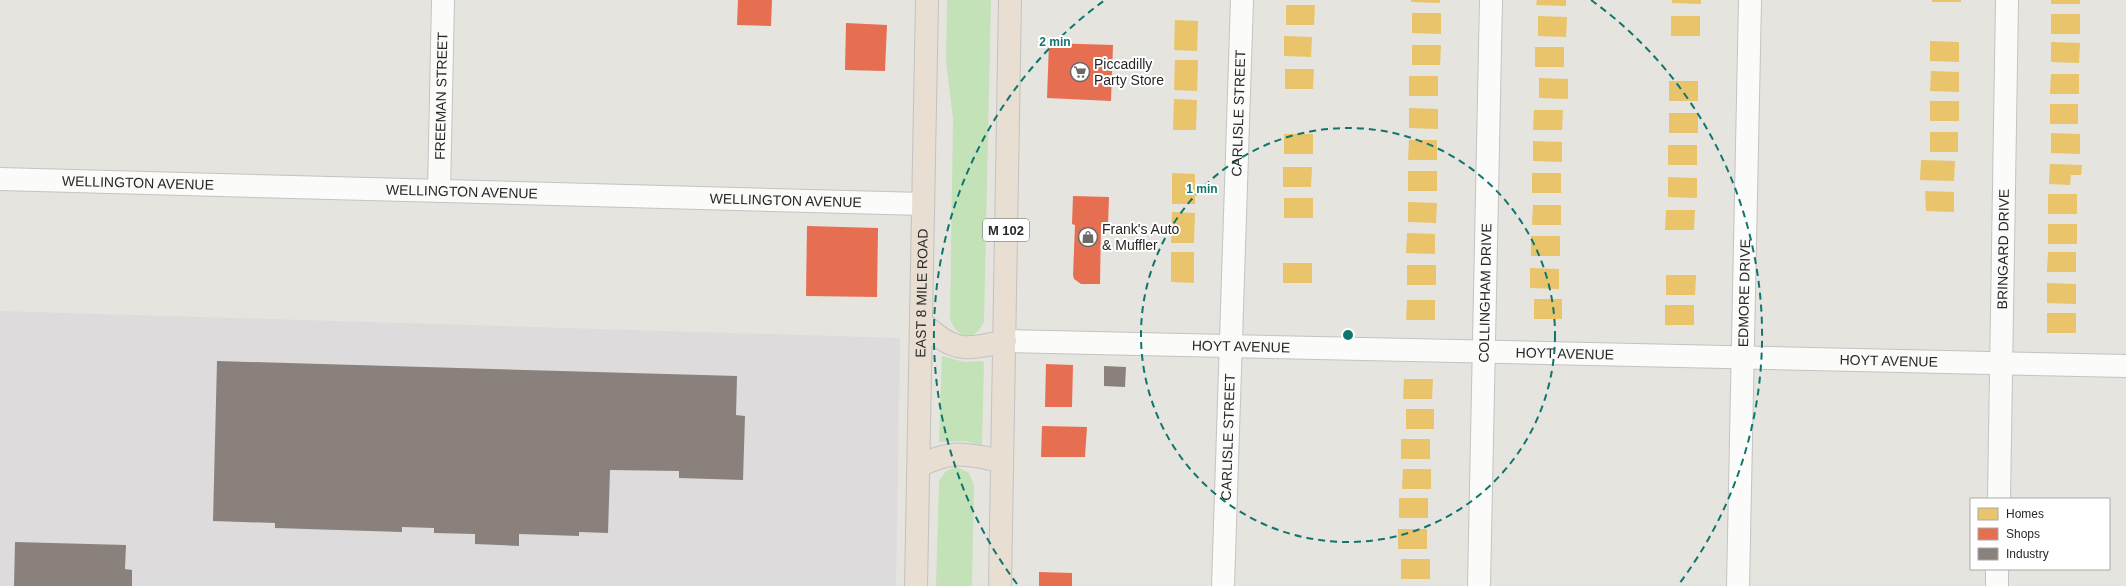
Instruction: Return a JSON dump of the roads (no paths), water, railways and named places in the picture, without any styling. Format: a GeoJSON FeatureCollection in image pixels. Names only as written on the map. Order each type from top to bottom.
{"type":"FeatureCollection","features":[{"type":"Feature","properties":{"kind":"highway","name":"EAST 8 MILE ROAD"},"geometry":{"type":"LineString","coordinates":[[916,586],[927,0]]}},
{"type":"Feature","properties":{"kind":"highway","name":"M 102"},"geometry":{"type":"LineString","coordinates":[[1000,586],[1010,0]]}},
{"type":"Feature","properties":{"kind":"highway"},"geometry":{"type":"LineString","coordinates":[[922,322],[938,338],[958,347],[976,347],[1004,341]]}},
{"type":"Feature","properties":{"kind":"highway"},"geometry":{"type":"LineString","coordinates":[[918,466],[938,457],[953,454],[1002,461]]}},
{"type":"Feature","properties":{"kind":"street","name":"FREEMAN STREET"},"geometry":{"type":"LineString","coordinates":[[439,191],[443,0]]}},
{"type":"Feature","properties":{"kind":"street","name":"CARLISLE STREET"},"geometry":{"type":"LineString","coordinates":[[1223,586],[1232,346],[1242,0]]}},
{"type":"Feature","properties":{"kind":"street","name":"COLLINGHAM DRIVE"},"geometry":{"type":"LineString","coordinates":[[1479,586],[1491,0]]}},
{"type":"Feature","properties":{"kind":"street","name":"EDMORE DRIVE"},"geometry":{"type":"LineString","coordinates":[[1738,586],[1750,0]]}},
{"type":"Feature","properties":{"kind":"street","name":"BRINGARD DRIVE"},"geometry":{"type":"LineString","coordinates":[[1999,498],[2007,0]]}},
{"type":"Feature","properties":{"kind":"street","name":"WELLINGTON AVENUE"},"geometry":{"type":"LineString","coordinates":[[0,179],[923,204]]}},
{"type":"Feature","properties":{"kind":"street","name":"HOYT AVENUE"},"geometry":{"type":"LineString","coordinates":[[1004,341],[2126,366]]}},
{"type":"Feature","properties":{"kind":"street"},"geometry":{"type":"LineString","coordinates":[[1997,570],[1997,586]]}},
{"type":"Feature","properties":{"kind":"place","name":"Piccadilly Party Store"},"geometry":{"type":"Point","coordinates":[1080,72]}},
{"type":"Feature","properties":{"kind":"place","name":"Frank's Auto & Muffler"},"geometry":{"type":"Point","coordinates":[1088,237]}}]}
